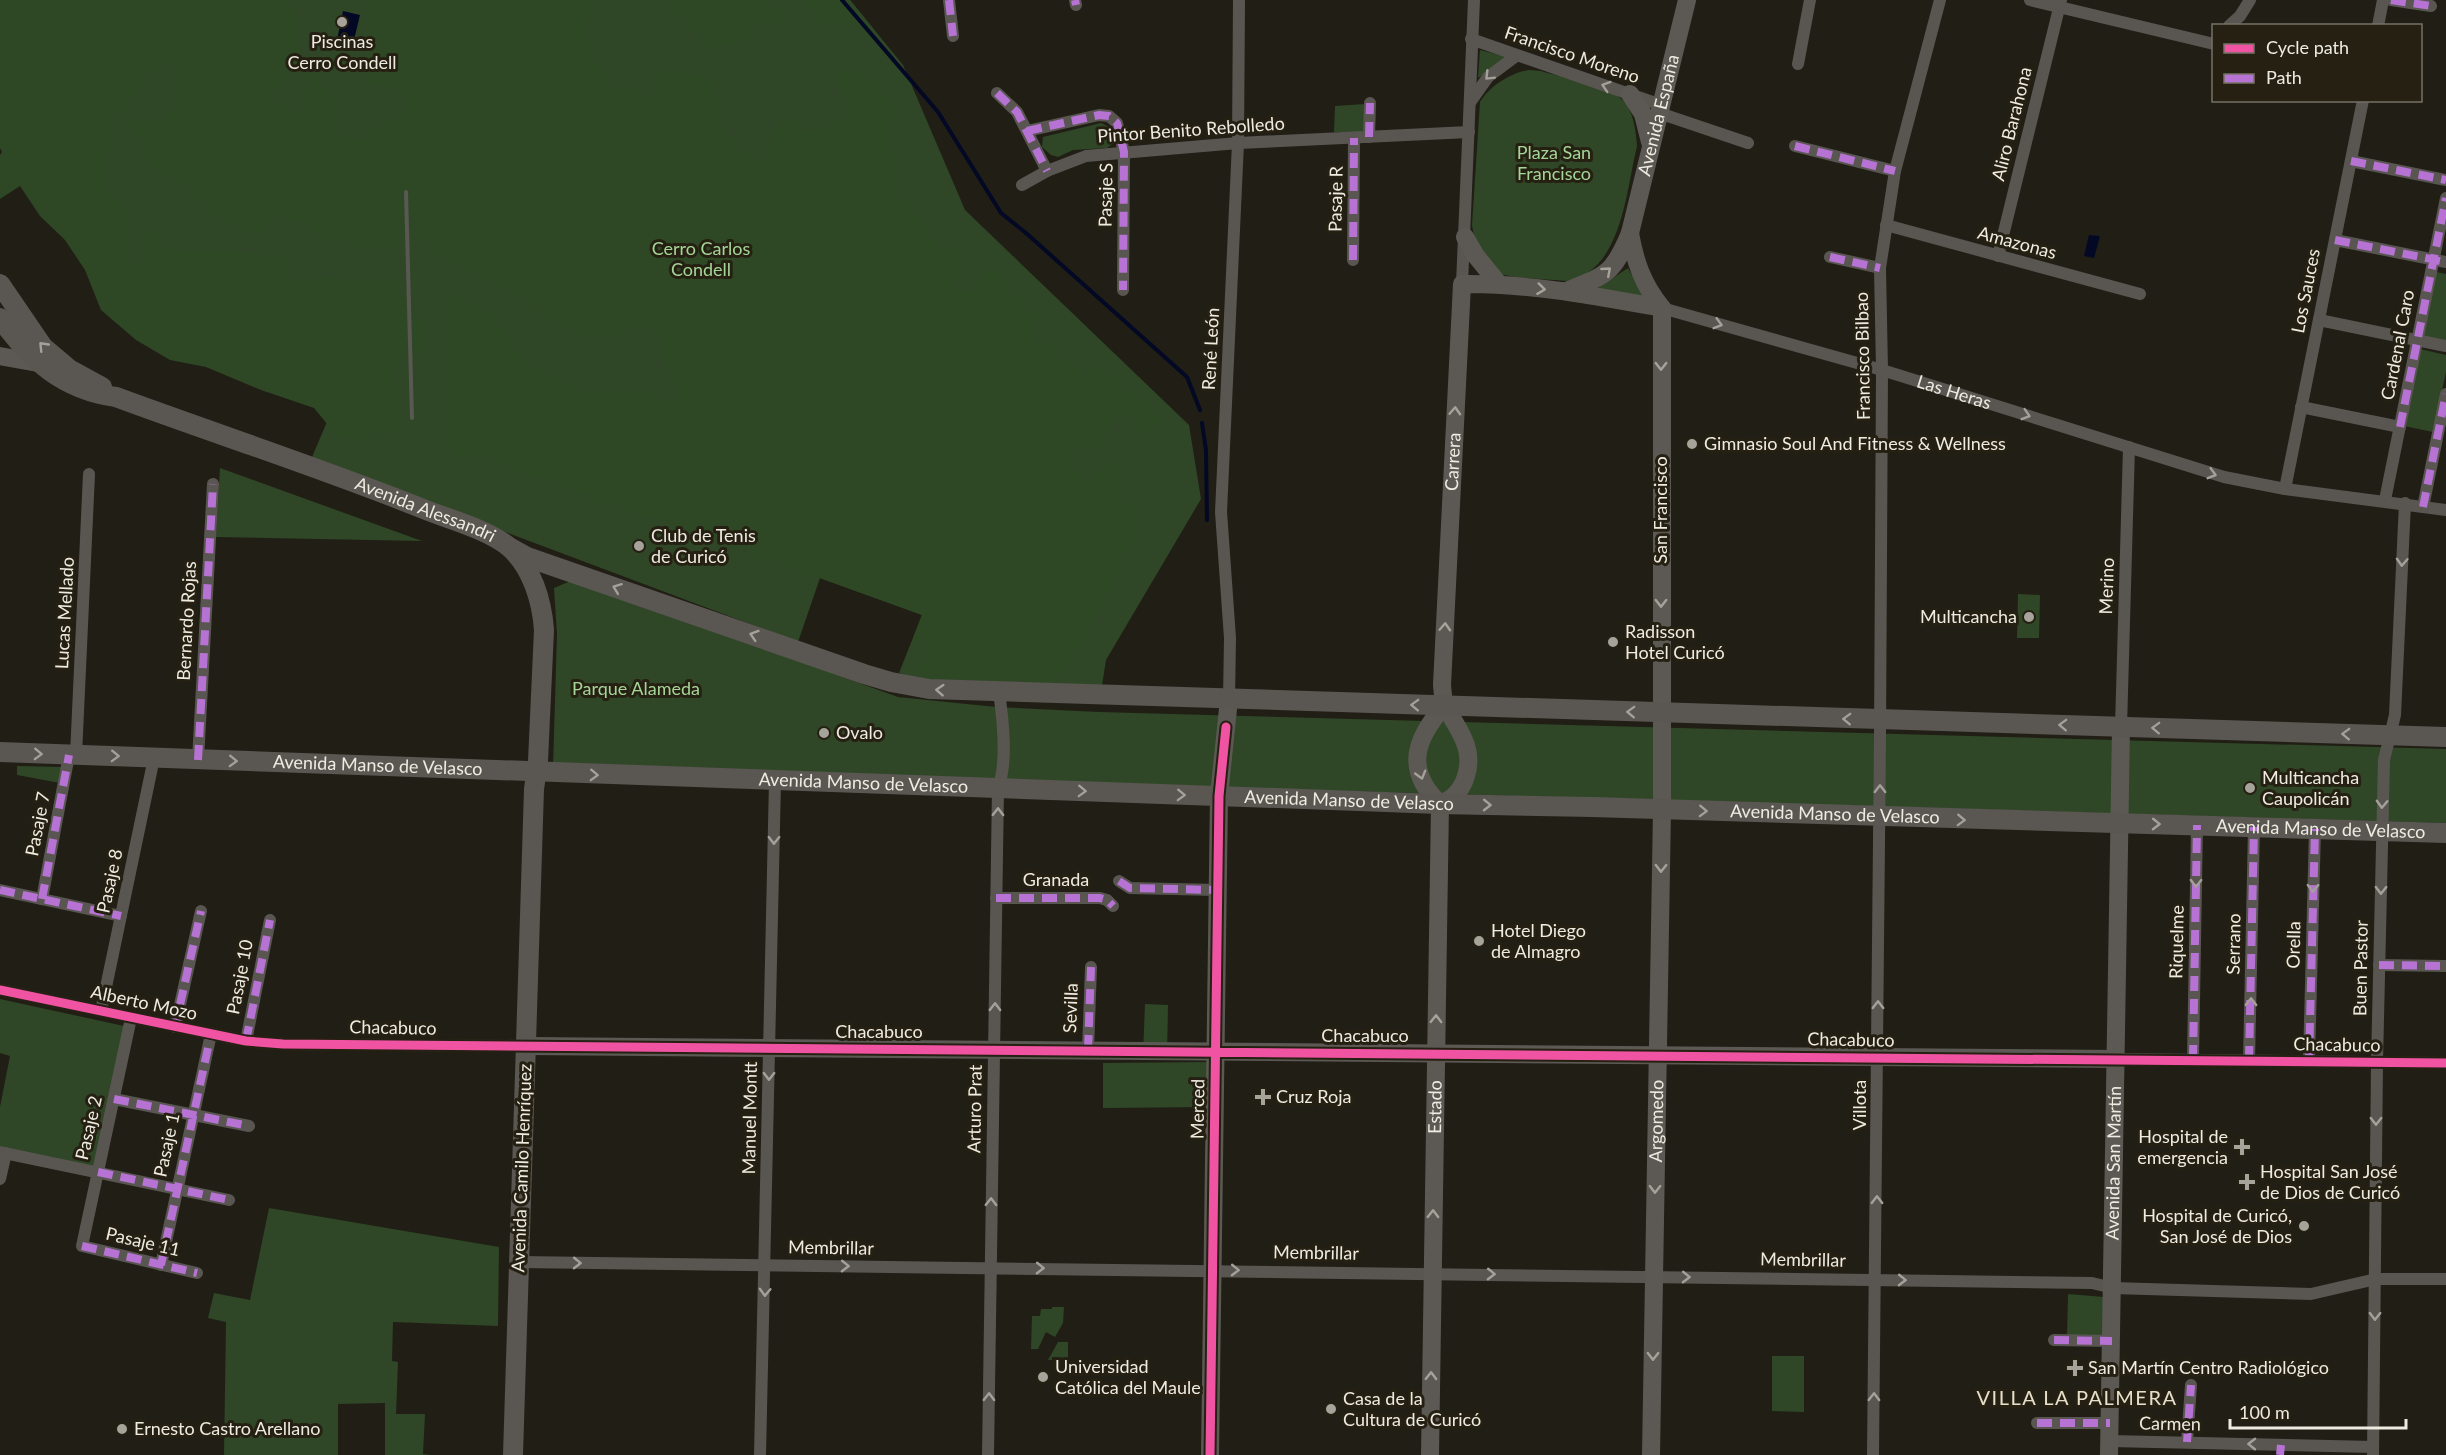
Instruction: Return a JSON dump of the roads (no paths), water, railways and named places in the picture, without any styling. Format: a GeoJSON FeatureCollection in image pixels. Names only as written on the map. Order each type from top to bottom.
{"type":"FeatureCollection","features":[{"type":"Feature","properties":{"kind":"main road"},"geometry":{"type":"LineString","coordinates":[[0,284],[35,339],[51,355],[116,397]]}},
{"type":"Feature","properties":{"kind":"main road"},"geometry":{"type":"LineString","coordinates":[[0,309],[22,318]]}},
{"type":"Feature","properties":{"kind":"main road"},"geometry":{"type":"LineString","coordinates":[[0,318],[38,363],[73,386],[116,397]]}},
{"type":"Feature","properties":{"kind":"main road","name":"Avenida Alessandri"},"geometry":{"type":"LineString","coordinates":[[116,397],[394,497],[485,534],[509,547],[525,567],[536,589],[542,610],[544,630],[538,761],[535,773]]}},
{"type":"Feature","properties":{"kind":"main road"},"geometry":{"type":"LineString","coordinates":[[509,547],[527,557],[579,573],[654,602],[891,682],[930,689],[2446,737]]}},
{"type":"Feature","properties":{"kind":"main road"},"geometry":{"type":"LineString","coordinates":[[536,589],[558,577],[579,573]]}},
{"type":"Feature","properties":{"kind":"main road","name":"Avenida Manso de Velasco"},"geometry":{"type":"LineString","coordinates":[[0,752],[1440,804],[2446,834]]}},
{"type":"Feature","properties":{"kind":"main road","name":"Avenida Camilo Henríquez"},"geometry":{"type":"LineString","coordinates":[[513,1455],[535,773]]}},
{"type":"Feature","properties":{"kind":"street"},"geometry":{"type":"LineString","coordinates":[[949,0],[953,36]]}},
{"type":"Feature","properties":{"kind":"street","name":"René León"},"geometry":{"type":"LineString","coordinates":[[1229,699],[1230,638],[1221,512],[1238,143],[1239,0]]}},
{"type":"Feature","properties":{"kind":"street","name":"Carrera"},"geometry":{"type":"LineString","coordinates":[[1444,706],[1443,673],[1465,237],[1474,0]]}},
{"type":"Feature","properties":{"kind":"street","name":"Avenida España"},"geometry":{"type":"LineString","coordinates":[[1565,291],[1600,278],[1619,260],[1630,232],[1687,0]]}},
{"type":"Feature","properties":{"kind":"street"},"geometry":{"type":"LineString","coordinates":[[1798,64],[1810,0]]}},
{"type":"Feature","properties":{"kind":"street","name":"Francisco Bilbao"},"geometry":{"type":"LineString","coordinates":[[1880,720],[1882,370],[1880,268],[1896,171],[1940,0]]}},
{"type":"Feature","properties":{"kind":"street"},"geometry":{"type":"LineString","coordinates":[[2030,0],[2061,4],[2212,44]]}},
{"type":"Feature","properties":{"kind":"street"},"geometry":{"type":"LineString","coordinates":[[2231,24],[2240,16],[2250,0]]}},
{"type":"Feature","properties":{"kind":"street"},"geometry":{"type":"LineString","coordinates":[[2378,24],[2383,0]]}},
{"type":"Feature","properties":{"kind":"street"},"geometry":{"type":"LineString","coordinates":[[2391,0],[2431,6]]}},
{"type":"Feature","properties":{"kind":"street","name":"Aliro Barahona"},"geometry":{"type":"LineString","coordinates":[[1998,256],[2061,4]]}},
{"type":"Feature","properties":{"kind":"street"},"geometry":{"type":"LineString","coordinates":[[2196,40],[2212,36]]}},
{"type":"Feature","properties":{"kind":"street","name":"Francisco Moreno"},"geometry":{"type":"LineString","coordinates":[[1471,39],[1630,94],[1660,109],[1748,143]]}},
{"type":"Feature","properties":{"kind":"street"},"geometry":{"type":"LineString","coordinates":[[1470,104],[1488,76],[1516,56]]}},
{"type":"Feature","properties":{"kind":"street"},"geometry":{"type":"LineString","coordinates":[[997,93],[1017,112],[1047,171]]}},
{"type":"Feature","properties":{"kind":"street"},"geometry":{"type":"LineString","coordinates":[[1630,94],[1643,114],[1651,147]]}},
{"type":"Feature","properties":{"kind":"street","name":"Los Sauces"},"geometry":{"type":"LineString","coordinates":[[2284,489],[2363,102]]}},
{"type":"Feature","properties":{"kind":"street"},"geometry":{"type":"LineString","coordinates":[[1369,137],[1370,103]]}},
{"type":"Feature","properties":{"kind":"street","name":"Pasaje S"},"geometry":{"type":"LineString","coordinates":[[1027,131],[1099,115],[1109,116],[1117,123],[1124,153],[1123,290]]}},
{"type":"Feature","properties":{"kind":"street","name":"Pintor Benito Rebolledo"},"geometry":{"type":"LineString","coordinates":[[1022,185],[1047,171],[1086,156],[1238,143],[1469,132]]}},
{"type":"Feature","properties":{"kind":"street","name":"Pasaje R"},"geometry":{"type":"LineString","coordinates":[[1353,261],[1354,138]]}},
{"type":"Feature","properties":{"kind":"street"},"geometry":{"type":"LineString","coordinates":[[1795,146],[1896,171]]}},
{"type":"Feature","properties":{"kind":"street"},"geometry":{"type":"LineString","coordinates":[[2350,161],[2446,180]]}},
{"type":"Feature","properties":{"kind":"street","name":"Cardenal Caro"},"geometry":{"type":"LineString","coordinates":[[2385,500],[2417,340],[2440,261],[2446,198]]}},
{"type":"Feature","properties":{"kind":"street","name":"Amazonas"},"geometry":{"type":"LineString","coordinates":[[1886,225],[2140,294]]}},
{"type":"Feature","properties":{"kind":"street","name":"Avenida España"},"geometry":{"type":"LineString","coordinates":[[1630,232],[1641,277],[1650,294],[1662,308]]}},
{"type":"Feature","properties":{"kind":"street"},"geometry":{"type":"LineString","coordinates":[[1465,237],[1476,256],[1498,283]]}},
{"type":"Feature","properties":{"kind":"street"},"geometry":{"type":"LineString","coordinates":[[2335,240],[2440,261]]}},
{"type":"Feature","properties":{"kind":"street"},"geometry":{"type":"LineString","coordinates":[[1830,257],[1880,268]]}},
{"type":"Feature","properties":{"kind":"street","name":"Las Heras"},"geometry":{"type":"LineString","coordinates":[[1461,284],[1498,283],[1565,291],[1662,308],[1882,370],[2224,477],[2284,489],[2385,500],[2446,510]]}},
{"type":"Feature","properties":{"kind":"street","name":"San Francisco"},"geometry":{"type":"LineString","coordinates":[[1660,713],[1662,308]]}},
{"type":"Feature","properties":{"kind":"street"},"geometry":{"type":"LineString","coordinates":[[2319,320],[2446,346]]}},
{"type":"Feature","properties":{"kind":"street"},"geometry":{"type":"LineString","coordinates":[[0,356],[38,363]]}},
{"type":"Feature","properties":{"kind":"street"},"geometry":{"type":"LineString","coordinates":[[2423,507],[2443,426],[2446,394]]}},
{"type":"Feature","properties":{"kind":"street"},"geometry":{"type":"LineString","coordinates":[[2301,407],[2400,427]]}},
{"type":"Feature","properties":{"kind":"street","name":"Merino"},"geometry":{"type":"LineString","coordinates":[[2121,727],[2129,447]]}},
{"type":"Feature","properties":{"kind":"street","name":"Lucas Mellado"},"geometry":{"type":"LineString","coordinates":[[73,755],[89,474]]}},
{"type":"Feature","properties":{"kind":"street","name":"Bernardo Rojas"},"geometry":{"type":"LineString","coordinates":[[198,760],[213,484]]}},
{"type":"Feature","properties":{"kind":"street"},"geometry":{"type":"LineString","coordinates":[[2389,735],[2395,715],[2405,503]]}},
{"type":"Feature","properties":{"kind":"street","name":"Arturo Prat"},"geometry":{"type":"LineString","coordinates":[[988,1455],[998,788],[1001,779],[1003,720],[999,692]]}},
{"type":"Feature","properties":{"kind":"street","name":"Merced"},"geometry":{"type":"LineString","coordinates":[[1210,1455],[1219,796],[1229,699]]}},
{"type":"Feature","properties":{"kind":"street"},"geometry":{"type":"LineString","coordinates":[[1444,706],[1465,740],[1468,758],[1467,774],[1462,788],[1452,799],[1440,804],[1422,781],[1418,753],[1425,729],[1444,706]]}},
{"type":"Feature","properties":{"kind":"street","name":"Argomedo"},"geometry":{"type":"LineString","coordinates":[[1651,1455],[1662,810],[1660,713]]}},
{"type":"Feature","properties":{"kind":"street","name":"Villota"},"geometry":{"type":"LineString","coordinates":[[1873,1455],[1880,720]]}},
{"type":"Feature","properties":{"kind":"street","name":"Avenida San Martín"},"geometry":{"type":"LineString","coordinates":[[2110,1440],[2121,727]]}},
{"type":"Feature","properties":{"kind":"street","name":"Buen Pastor"},"geometry":{"type":"LineString","coordinates":[[2373,1451],[2379,965],[2384,760],[2389,735]]}},
{"type":"Feature","properties":{"kind":"street","name":"Pasaje 7"},"geometry":{"type":"LineString","coordinates":[[42,899],[73,755]]}},
{"type":"Feature","properties":{"kind":"street","name":"Pasaje 8"},"geometry":{"type":"LineString","coordinates":[[101,1011],[154,758]]}},
{"type":"Feature","properties":{"kind":"street","name":"Manuel Montt"},"geometry":{"type":"LineString","coordinates":[[760,1455],[775,781]]}},
{"type":"Feature","properties":{"kind":"street","name":"Estado"},"geometry":{"type":"LineString","coordinates":[[1430,1455],[1440,804]]}},
{"type":"Feature","properties":{"kind":"street","name":"Riquelme"},"geometry":{"type":"LineString","coordinates":[[2193,1060],[2197,825]]}},
{"type":"Feature","properties":{"kind":"street","name":"Serrano"},"geometry":{"type":"LineString","coordinates":[[2250,1061],[2254,827]]}},
{"type":"Feature","properties":{"kind":"street","name":"Orella"},"geometry":{"type":"LineString","coordinates":[[2309,1061],[2314,829]]}},
{"type":"Feature","properties":{"kind":"street"},"geometry":{"type":"LineString","coordinates":[[1119,881],[1130,888],[1217,890]]}},
{"type":"Feature","properties":{"kind":"street"},"geometry":{"type":"LineString","coordinates":[[0,890],[121,916]]}},
{"type":"Feature","properties":{"kind":"street","name":"Granada"},"geometry":{"type":"LineString","coordinates":[[996,898],[1102,898],[1113,906]]}},
{"type":"Feature","properties":{"kind":"street"},"geometry":{"type":"LineString","coordinates":[[175,1027],[201,910]]}},
{"type":"Feature","properties":{"kind":"street","name":"Pasaje 10"},"geometry":{"type":"LineString","coordinates":[[246,1041],[270,920]]}},
{"type":"Feature","properties":{"kind":"street"},"geometry":{"type":"LineString","coordinates":[[2379,965],[2446,966]]}},
{"type":"Feature","properties":{"kind":"street","name":"Sevilla"},"geometry":{"type":"LineString","coordinates":[[1088,1050],[1091,967]]}},
{"type":"Feature","properties":{"kind":"street","name":"Alberto Mozo"},"geometry":{"type":"LineString","coordinates":[[0,990],[246,1041],[283,1044]]}},
{"type":"Feature","properties":{"kind":"street","name":"Pasaje 2"},"geometry":{"type":"LineString","coordinates":[[82,1246],[131,1018]]}},
{"type":"Feature","properties":{"kind":"street","name":"Pasaje 1"},"geometry":{"type":"LineString","coordinates":[[161,1265],[211,1034]]}},
{"type":"Feature","properties":{"kind":"street","name":"Chacabuco"},"geometry":{"type":"LineString","coordinates":[[283,1044],[2446,1063]]}},
{"type":"Feature","properties":{"kind":"street"},"geometry":{"type":"LineString","coordinates":[[114,1099],[249,1126]]}},
{"type":"Feature","properties":{"kind":"street"},"geometry":{"type":"LineString","coordinates":[[0,1179],[3,1152],[229,1200]]}},
{"type":"Feature","properties":{"kind":"street","name":"Pasaje 11"},"geometry":{"type":"LineString","coordinates":[[82,1246],[197,1273]]}},
{"type":"Feature","properties":{"kind":"street","name":"Membrillar"},"geometry":{"type":"LineString","coordinates":[[519,1262],[2099,1283],[2113,1288],[2311,1294],[2376,1280]]}},
{"type":"Feature","properties":{"kind":"street"},"geometry":{"type":"LineString","coordinates":[[2376,1280],[2446,1279]]}},
{"type":"Feature","properties":{"kind":"street"},"geometry":{"type":"LineString","coordinates":[[2054,1340],[2112,1341]]}},
{"type":"Feature","properties":{"kind":"street"},"geometry":{"type":"LineString","coordinates":[[2187,1442],[2191,1385]]}},
{"type":"Feature","properties":{"kind":"street","name":"Carmen"},"geometry":{"type":"LineString","coordinates":[[2037,1423],[2110,1440],[2187,1442],[2281,1450],[2373,1451]]}},
{"type":"Feature","properties":{"kind":"water"},"geometry":{"type":"Polygon","coordinates":[[[343,11],[360,15],[352,48],[336,45],[343,11]]]}},
{"type":"Feature","properties":{"kind":"water"},"geometry":{"type":"Polygon","coordinates":[[[2089,235],[2100,236],[2094,258],[2084,256],[2089,235]]]}},
{"type":"Feature","properties":{"kind":"waterway"},"geometry":{"type":"LineString","coordinates":[[842,0],[938,112],[1001,213],[1187,377],[1200,410]]}},
{"type":"Feature","properties":{"kind":"waterway"},"geometry":{"type":"LineString","coordinates":[[1202,423],[1206,450],[1207,520]]}},
{"type":"Feature","properties":{"kind":"railway"},"geometry":{"type":"LineString","coordinates":[[406,192],[412,418]]}},
{"type":"Feature","properties":{"kind":"place","name":"Piscinas Cerro Condell"},"geometry":{"type":"Point","coordinates":[342,22]}},
{"type":"Feature","properties":{"kind":"place","name":"Gimnasio Soul And Fitness & Wellness"},"geometry":{"type":"Point","coordinates":[1692,444]}},
{"type":"Feature","properties":{"kind":"place","name":"Club de Tenis de Curicó"},"geometry":{"type":"Point","coordinates":[639,546]}},
{"type":"Feature","properties":{"kind":"place","name":"Multicancha"},"geometry":{"type":"Point","coordinates":[2029,617]}},
{"type":"Feature","properties":{"kind":"place","name":"Radisson Hotel Curicó"},"geometry":{"type":"Point","coordinates":[1613,642]}},
{"type":"Feature","properties":{"kind":"place","name":"Ovalo"},"geometry":{"type":"Point","coordinates":[824,733]}},
{"type":"Feature","properties":{"kind":"place","name":"Multicancha Caupolicán"},"geometry":{"type":"Point","coordinates":[2250,788]}},
{"type":"Feature","properties":{"kind":"place","name":"Hotel Diego de Almagro"},"geometry":{"type":"Point","coordinates":[1479,941]}},
{"type":"Feature","properties":{"kind":"place","name":"Cruz Roja"},"geometry":{"type":"Point","coordinates":[1263,1097]}},
{"type":"Feature","properties":{"kind":"place","name":"Hospital de emergencia"},"geometry":{"type":"Point","coordinates":[2242,1147]}},
{"type":"Feature","properties":{"kind":"place","name":"Hospital San José de Dios de Curicó"},"geometry":{"type":"Point","coordinates":[2247,1182]}},
{"type":"Feature","properties":{"kind":"place","name":"Hospital de Curicó, San José de Dios"},"geometry":{"type":"Point","coordinates":[2304,1226]}},
{"type":"Feature","properties":{"kind":"place","name":"San Martín Centro Radiológico"},"geometry":{"type":"Point","coordinates":[2075,1368]}},
{"type":"Feature","properties":{"kind":"place","name":"Universidad Católica del Maule"},"geometry":{"type":"Point","coordinates":[1043,1377]}},
{"type":"Feature","properties":{"kind":"place","name":"Casa de la Cultura de Curicó"},"geometry":{"type":"Point","coordinates":[1331,1409]}},
{"type":"Feature","properties":{"kind":"place","name":"Ernesto Castro Arellano"},"geometry":{"type":"Point","coordinates":[122,1429]}},
{"type":"Feature","properties":{"kind":"district","name":"VILLA LA PALMERA"},"geometry":{"type":"Point","coordinates":[2077,1398]}},
{"type":"Feature","properties":{"kind":"park label","name":"Plaza San Francisco"},"geometry":{"type":"Point","coordinates":[1554,163]}},
{"type":"Feature","properties":{"kind":"park label","name":"Cerro Carlos Condell"},"geometry":{"type":"Point","coordinates":[701,259]}},
{"type":"Feature","properties":{"kind":"park label","name":"Parque Alameda"},"geometry":{"type":"Point","coordinates":[636,689]}}]}
